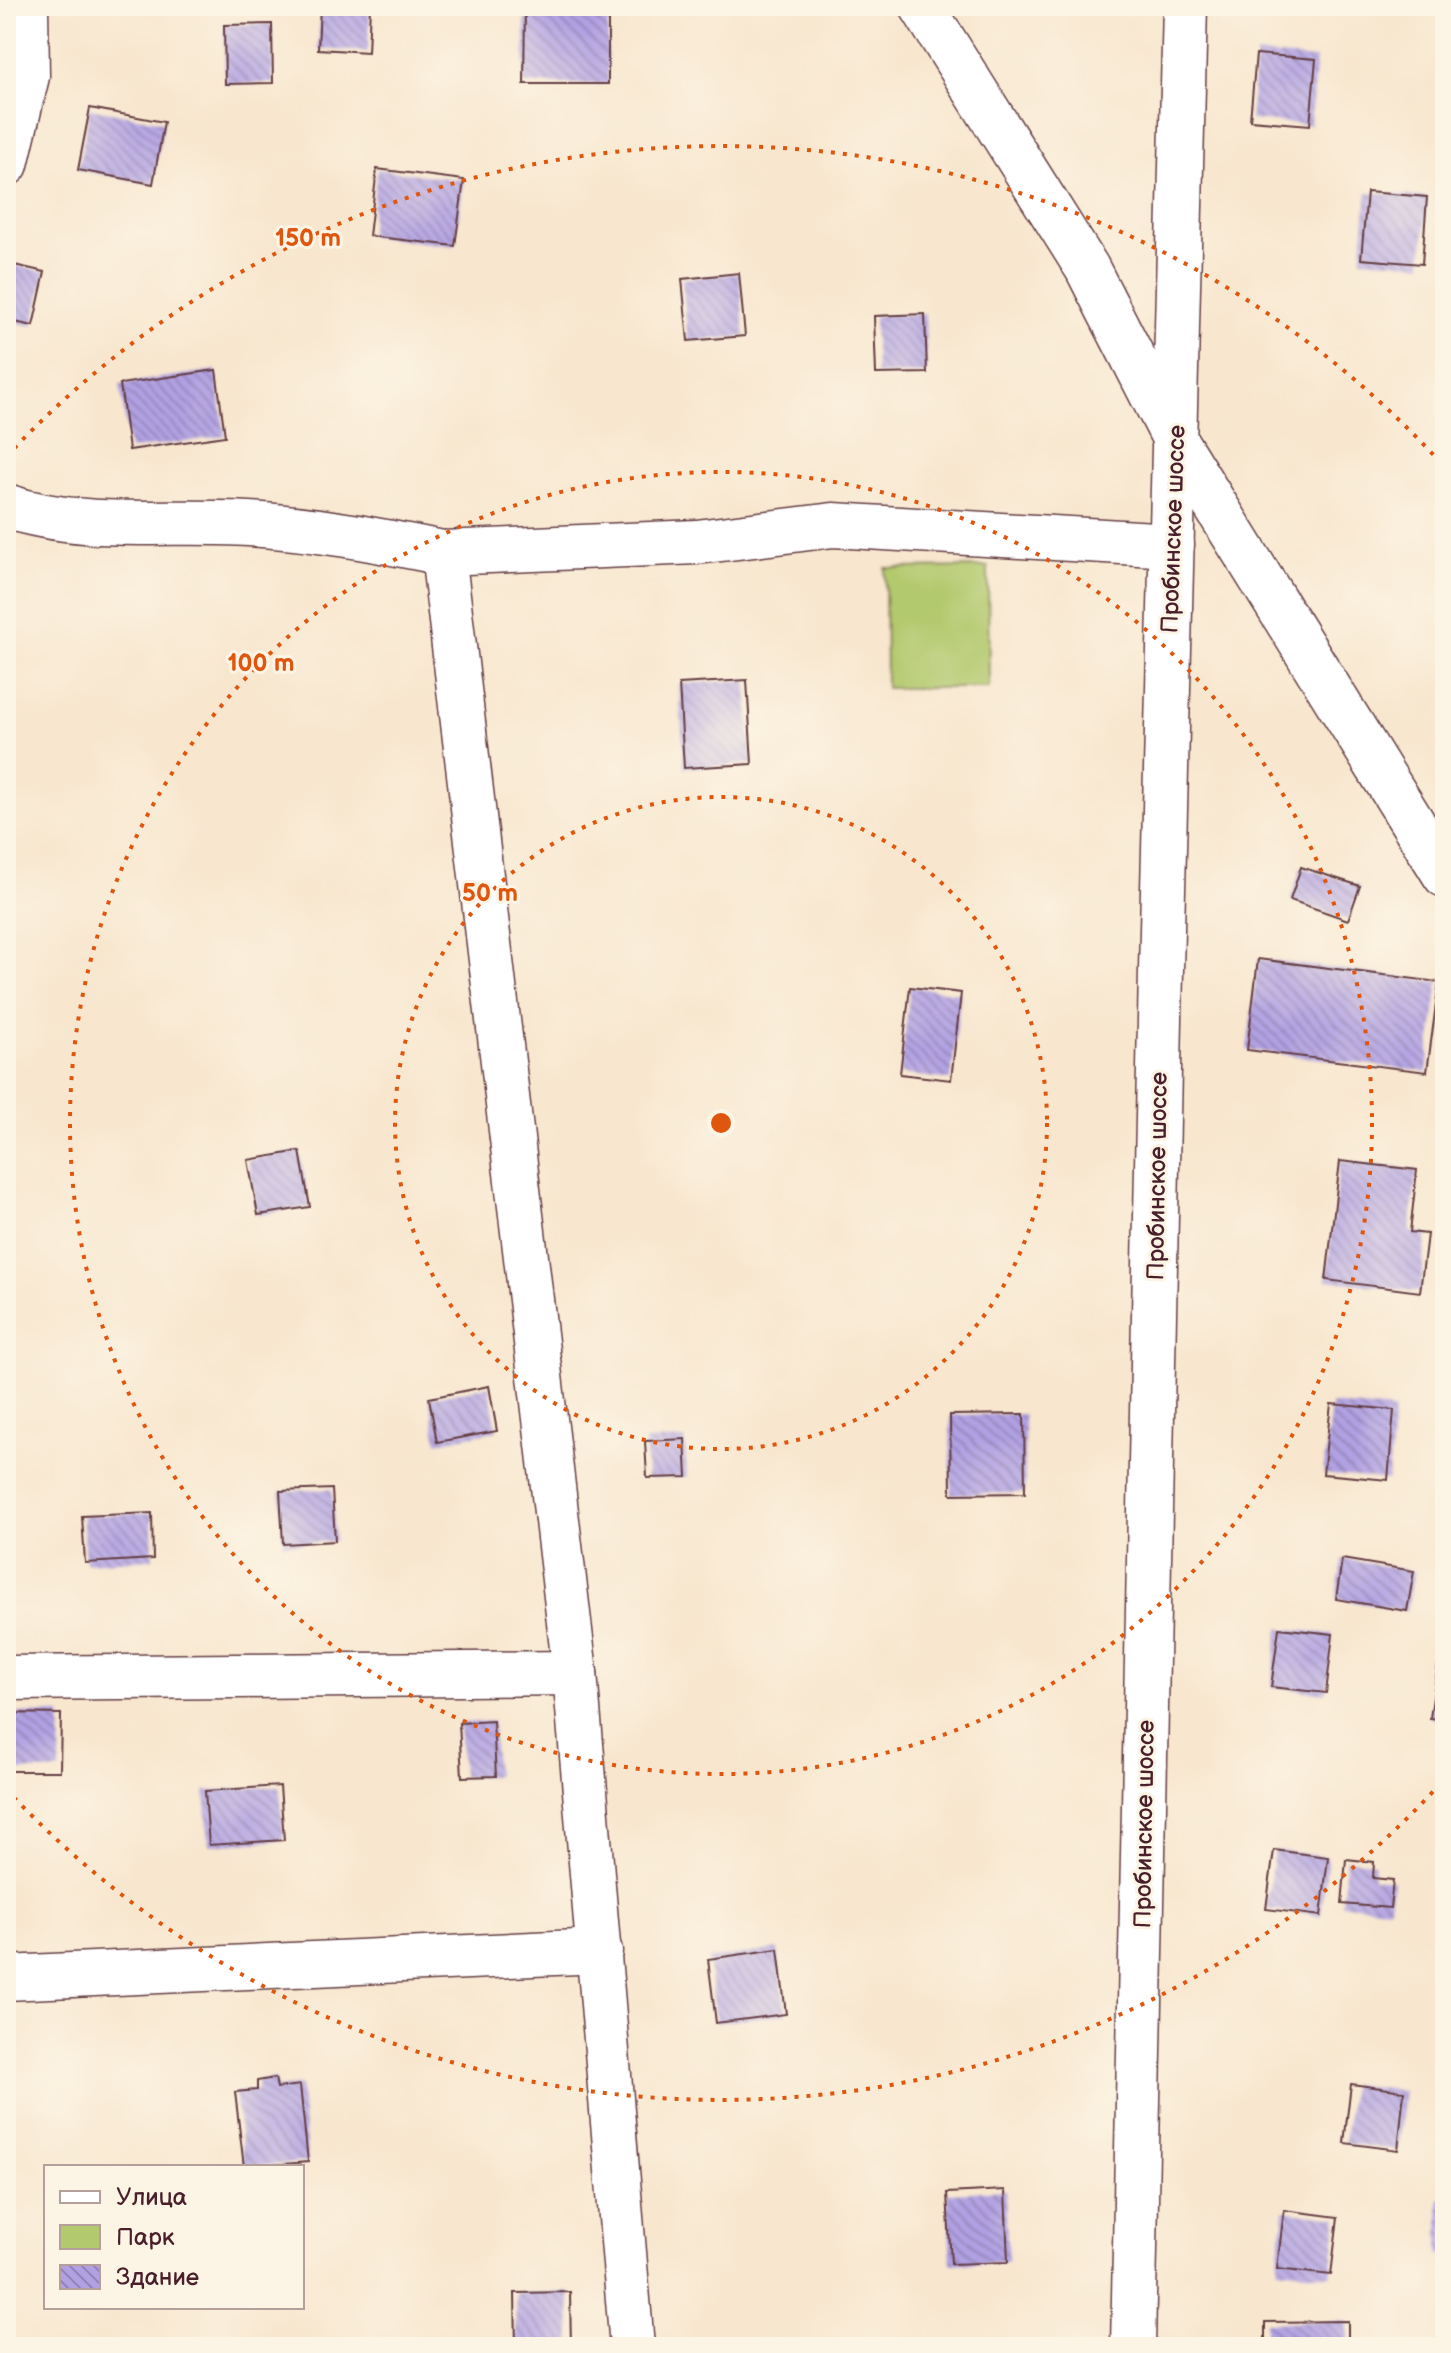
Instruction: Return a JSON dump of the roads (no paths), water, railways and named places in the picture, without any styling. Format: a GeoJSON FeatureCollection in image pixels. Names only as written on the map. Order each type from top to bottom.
{"type":"FeatureCollection","features":[{"type":"Feature","properties":{"kind":"street"},"geometry":{"type":"LineString","coordinates":[[6,164],[27,76],[26,6]]}},
{"type":"Feature","properties":{"kind":"street"},"geometry":{"type":"LineString","coordinates":[[922,6],[1087,268],[1176,442],[1445,875]]}},
{"type":"Feature","properties":{"kind":"street","name":"Пробинское шоссе"},"geometry":{"type":"LineString","coordinates":[[1133,2347],[1185,6]]}},
{"type":"Feature","properties":{"kind":"street"},"geometry":{"type":"LineString","coordinates":[[6,506],[22,512],[73,520],[250,524],[361,536],[443,553],[697,542],[833,525],[1172,545]]}},
{"type":"Feature","properties":{"kind":"street"},"geometry":{"type":"LineString","coordinates":[[443,553],[575,1673],[632,2347]]}},
{"type":"Feature","properties":{"kind":"street"},"geometry":{"type":"LineString","coordinates":[[6,1678],[575,1673]]}},
{"type":"Feature","properties":{"kind":"street"},"geometry":{"type":"LineString","coordinates":[[6,1978],[600,1951]]}}]}
